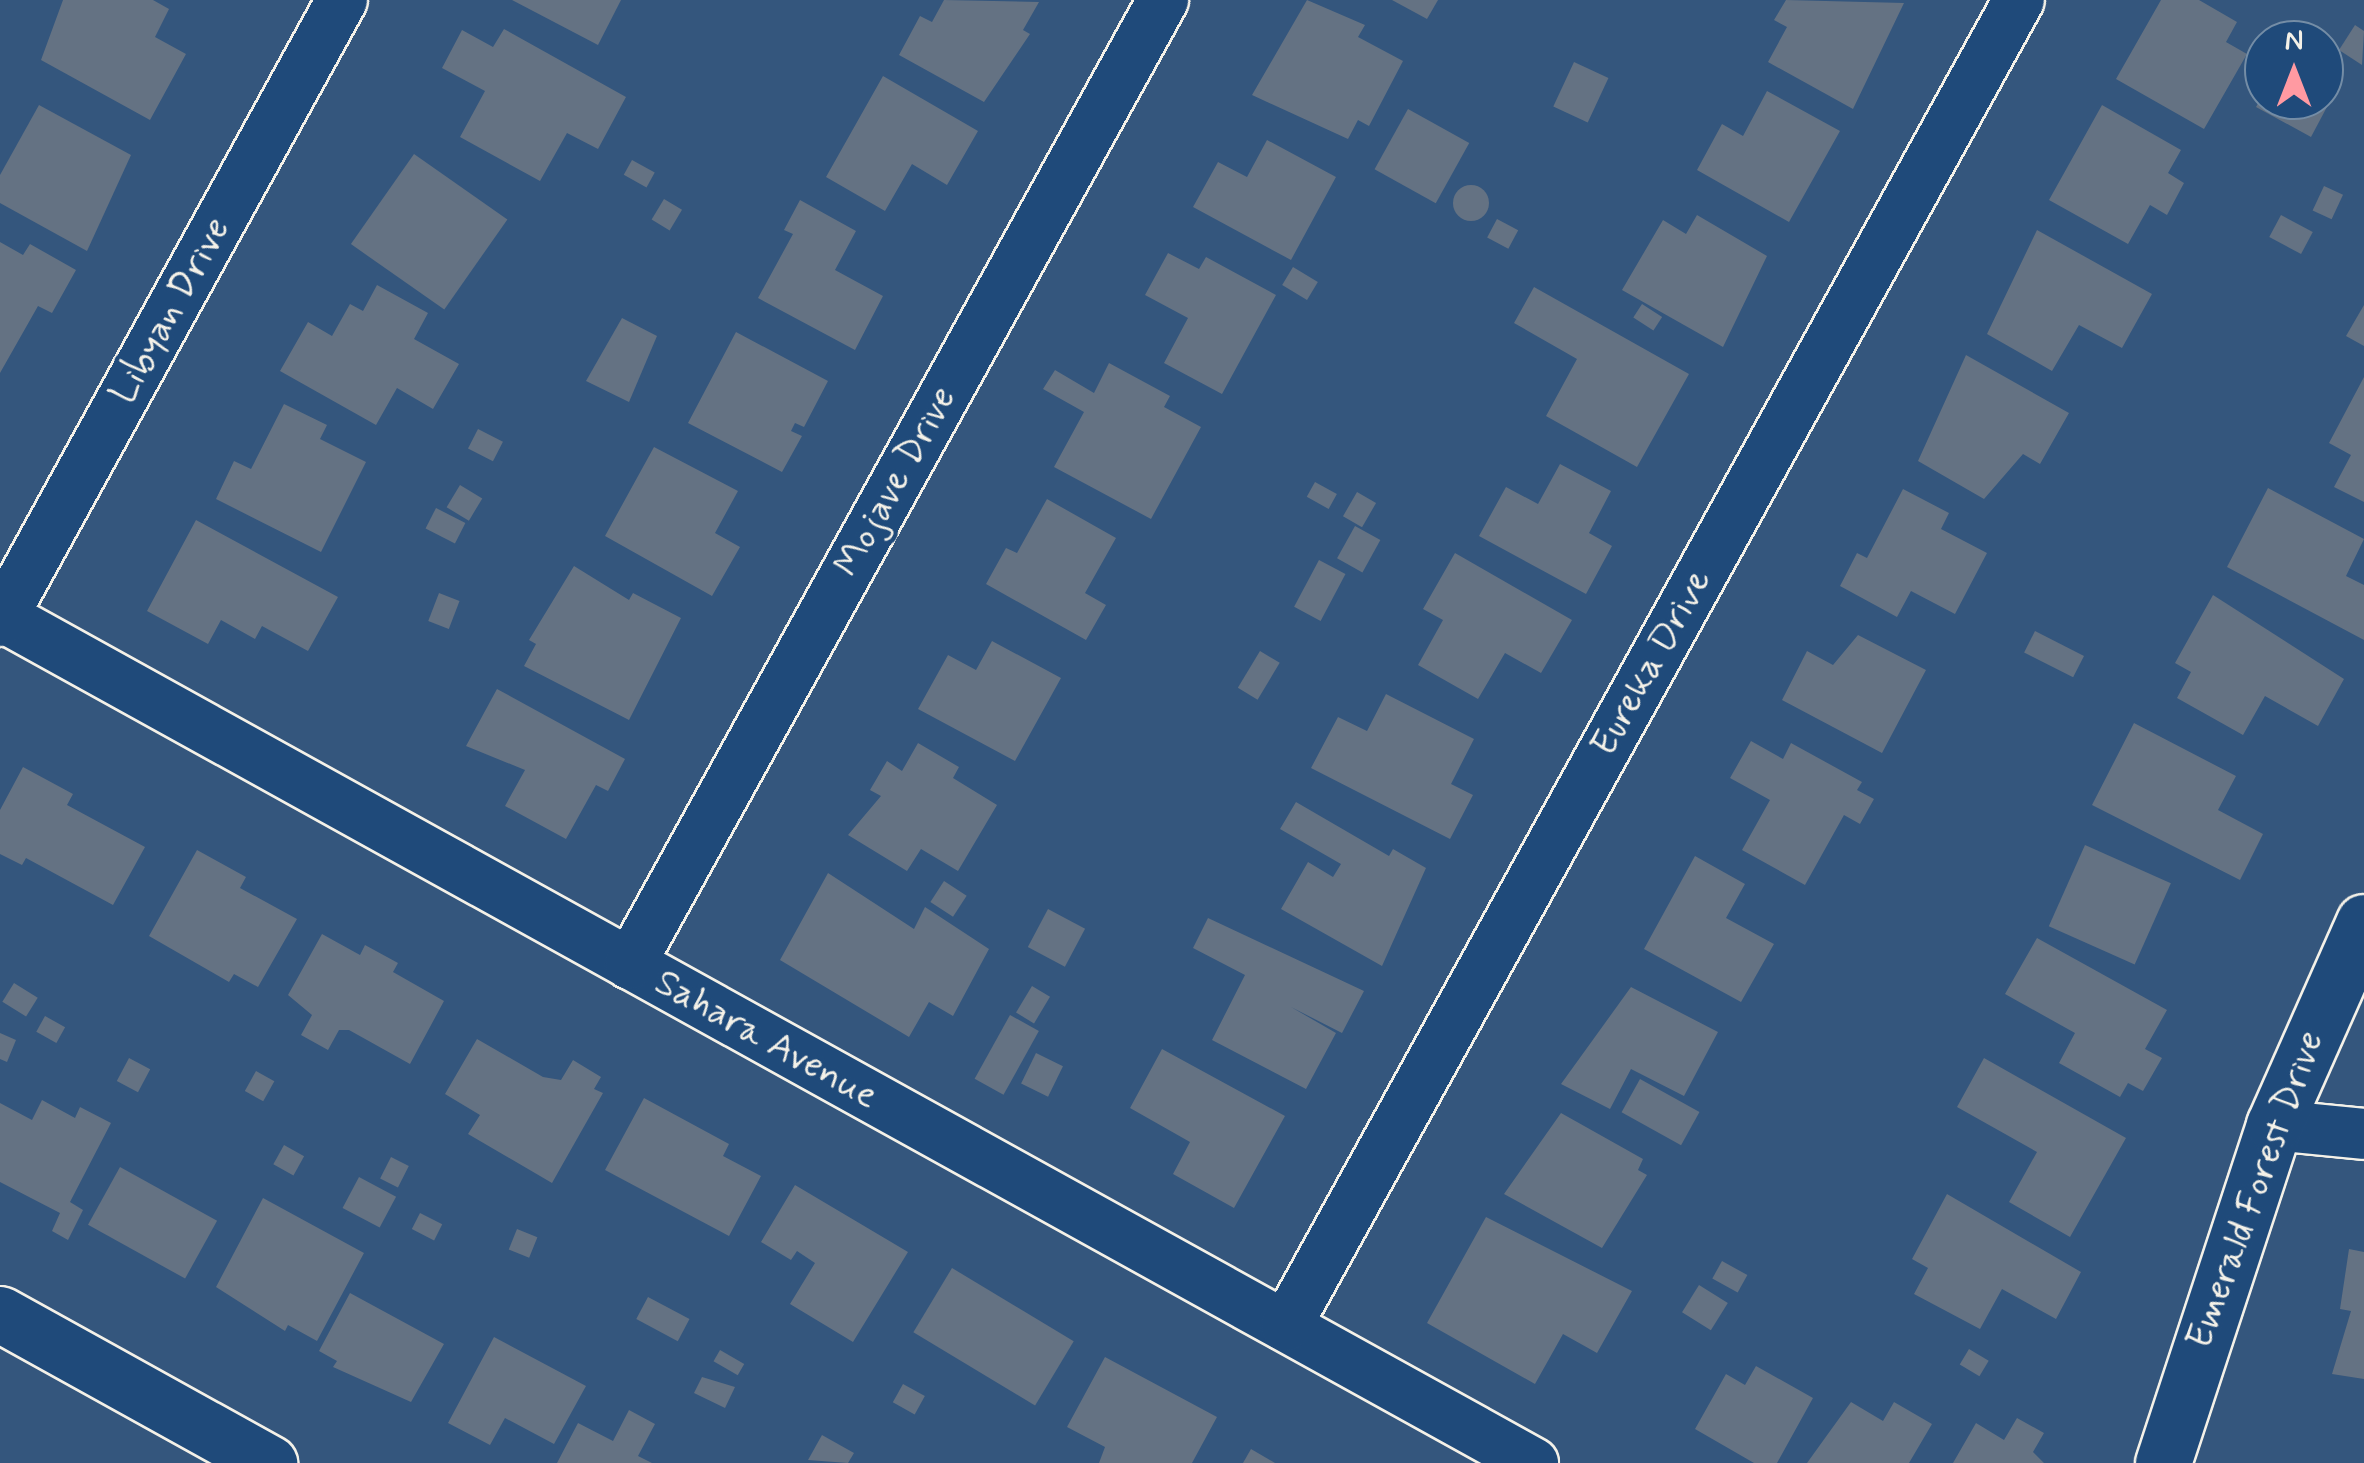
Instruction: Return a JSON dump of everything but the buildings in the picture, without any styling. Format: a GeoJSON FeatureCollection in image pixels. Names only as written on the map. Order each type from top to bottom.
{"type":"FeatureCollection","features":[{"type":"Feature","properties":{"kind":"street","name":"Libyan Drive"},"geometry":{"type":"LineString","coordinates":[[1,618],[342,0]]}},
{"type":"Feature","properties":{"kind":"street","name":"Mojave Drive"},"geometry":{"type":"LineString","coordinates":[[630,964],[1163,0]]}},
{"type":"Feature","properties":{"kind":"street","name":"Eureka Drive"},"geometry":{"type":"LineString","coordinates":[[1286,1326],[2019,0]]}},
{"type":"Feature","properties":{"kind":"street","name":"Sahara Avenue"},"geometry":{"type":"LineString","coordinates":[[1,618],[1534,1463]]}},
{"type":"Feature","properties":{"kind":"street","name":"Emerald Forest Drive"},"geometry":{"type":"LineString","coordinates":[[2162,1463],[2274,1125],[2364,922]]}},
{"type":"Feature","properties":{"kind":"street"},"geometry":{"type":"LineString","coordinates":[[2274,1125],[2364,1134]]}},
{"type":"Feature","properties":{"kind":"street"},"geometry":{"type":"LineString","coordinates":[[0,1314],[269,1463]]}}]}
